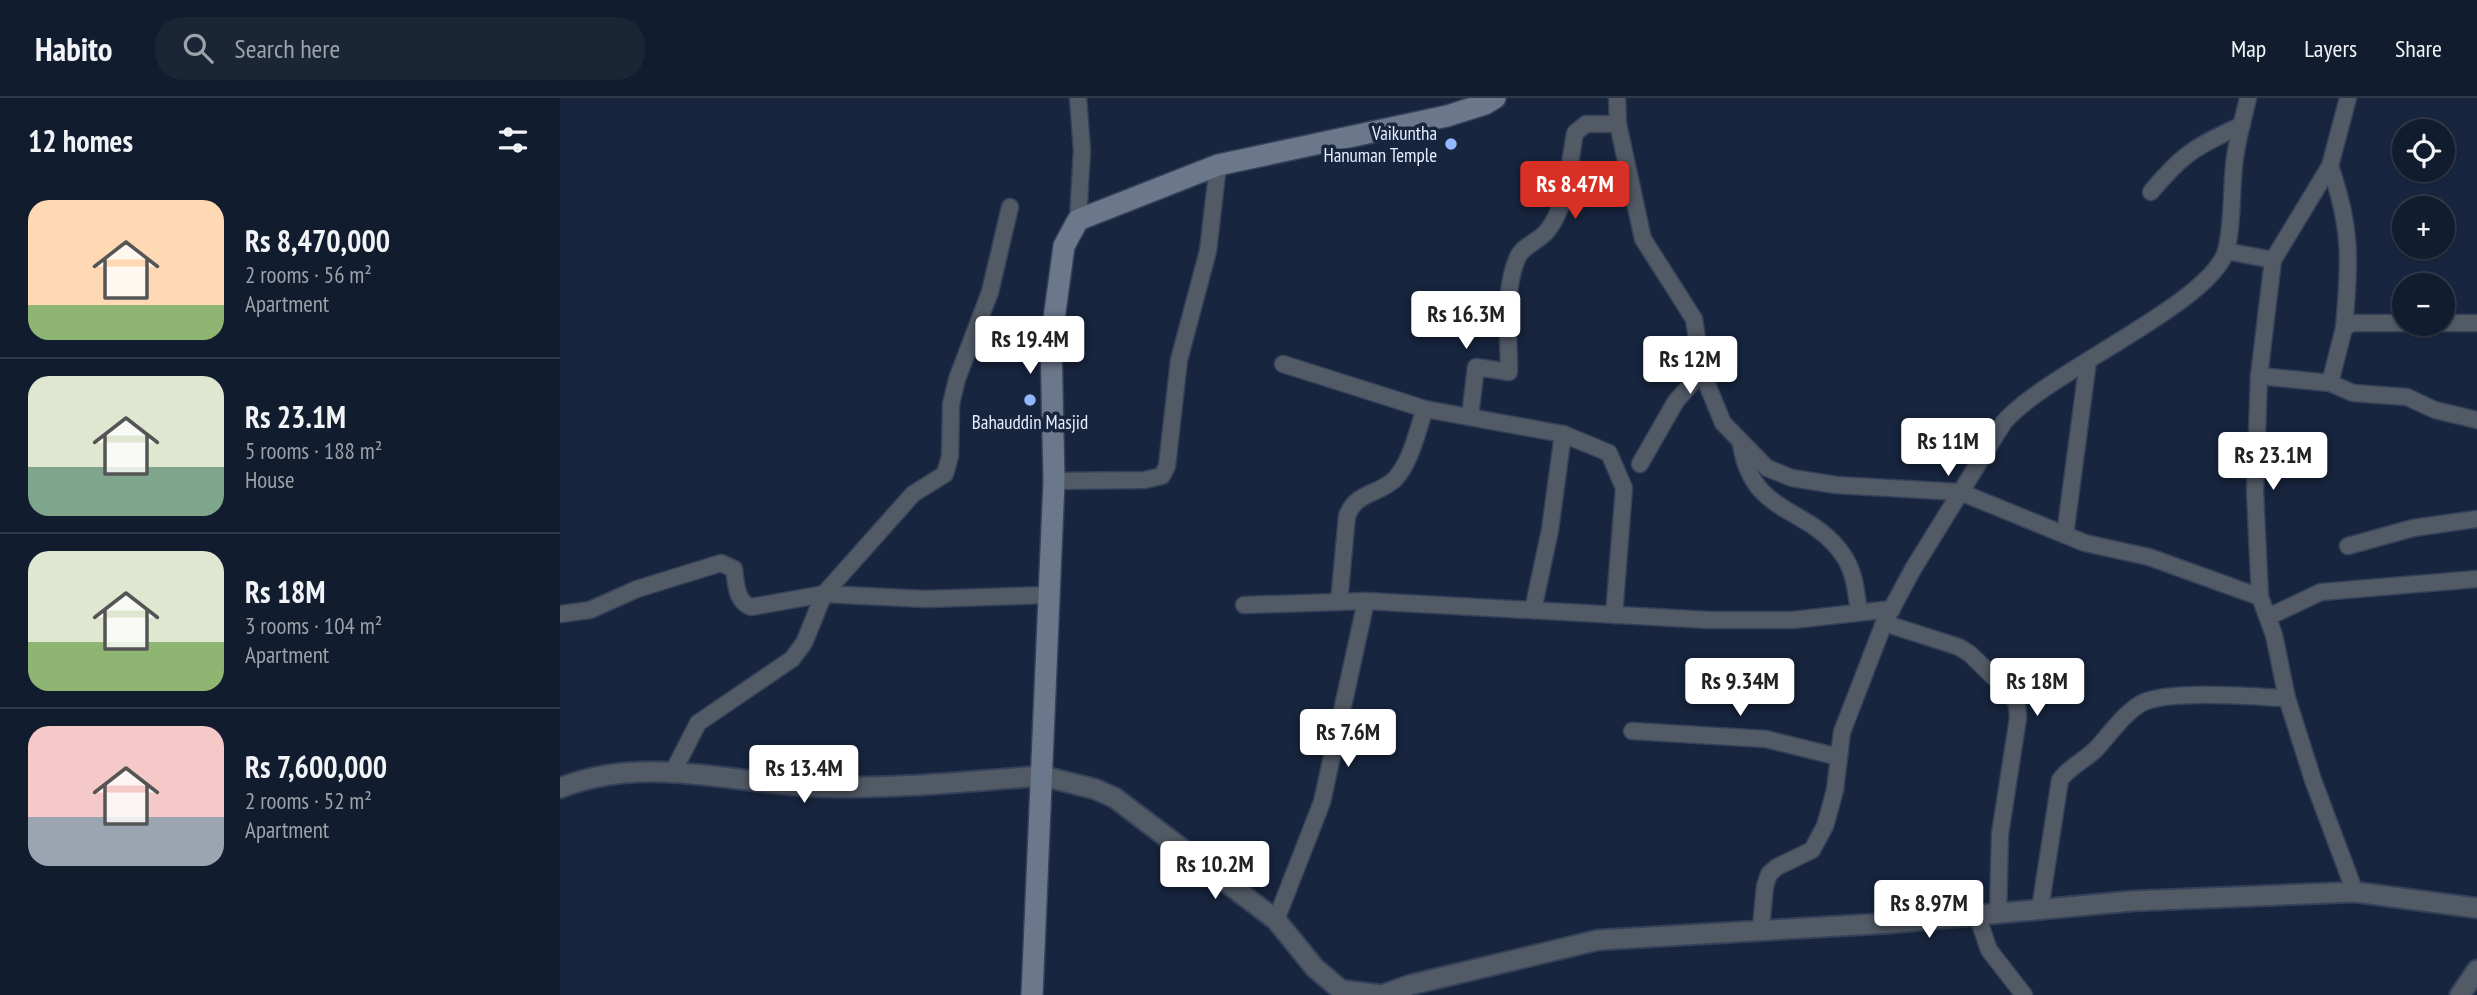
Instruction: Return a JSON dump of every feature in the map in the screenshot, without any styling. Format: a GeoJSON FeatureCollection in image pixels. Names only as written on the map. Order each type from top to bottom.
{"type":"FeatureCollection","features":[{"type":"Feature","properties":{"kind":"main road"},"geometry":{"type":"LineString","coordinates":[[1032,995],[1054,481],[1051,341],[1064,246],[1078,220],[1218,165],[1447,116],[1485,104],[1495,98]]}},
{"type":"Feature","properties":{"kind":"street"},"geometry":{"type":"LineString","coordinates":[[1078,98],[1082,150],[1078,220]]}},
{"type":"Feature","properties":{"kind":"street"},"geometry":{"type":"LineString","coordinates":[[1617,98],[1618,124],[1643,239],[1694,319],[1702,372],[1709,396],[1723,423],[1741,444],[1768,468],[1792,478],[1836,485],[1960,492],[2085,543],[2149,557],[2260,597]]}},
{"type":"Feature","properties":{"kind":"street"},"geometry":{"type":"LineString","coordinates":[[1761,928],[1765,886],[1769,874],[1812,849],[1825,827],[1835,790],[1842,732],[1888,616],[2004,422],[2019,404],[2196,288],[2217,269],[2226,251],[2235,162],[2248,98]]}},
{"type":"Feature","properties":{"kind":"street"},"geometry":{"type":"LineString","coordinates":[[2348,98],[2330,166],[2273,260],[2259,376],[2255,492],[2260,597],[2268,617],[2287,698],[2313,780],[2355,892]]}},
{"type":"Feature","properties":{"kind":"street"},"geometry":{"type":"LineString","coordinates":[[1470,416],[1476,367],[1509,372],[1508,309],[1516,261],[1521,252],[1546,233],[1556,218],[1575,133],[1586,124],[1618,124]]}},
{"type":"Feature","properties":{"kind":"street"},"geometry":{"type":"LineString","coordinates":[[2151,192],[2177,161],[2193,148],[2242,125]]}},
{"type":"Feature","properties":{"kind":"street"},"geometry":{"type":"LineString","coordinates":[[1054,481],[1144,480],[1162,476],[1167,466],[1183,336],[1195,309],[1208,251],[1218,165]]}},
{"type":"Feature","properties":{"kind":"street"},"geometry":{"type":"LineString","coordinates":[[2330,166],[2347,222],[2349,276],[2344,328],[2330,383]]}},
{"type":"Feature","properties":{"kind":"street"},"geometry":{"type":"LineString","coordinates":[[674,770],[698,723],[792,659],[804,643],[824,594],[914,494],[945,474],[950,456],[951,404],[957,379],[990,292],[1010,207]]}},
{"type":"Feature","properties":{"kind":"street"},"geometry":{"type":"LineString","coordinates":[[2226,251],[2273,260]]}},
{"type":"Feature","properties":{"kind":"street"},"geometry":{"type":"LineString","coordinates":[[2344,328],[2352,323],[2392,323]]}},
{"type":"Feature","properties":{"kind":"street"},"geometry":{"type":"LineString","coordinates":[[2455,323],[2477,323]]}},
{"type":"Feature","properties":{"kind":"street"},"geometry":{"type":"LineString","coordinates":[[2065,535],[2088,361]]}},
{"type":"Feature","properties":{"kind":"street"},"geometry":{"type":"LineString","coordinates":[[1283,364],[1425,409],[1563,434],[1609,453],[1624,488],[1614,615]]}},
{"type":"Feature","properties":{"kind":"street"},"geometry":{"type":"LineString","coordinates":[[1640,464],[1676,401],[1702,372]]}},
{"type":"Feature","properties":{"kind":"street"},"geometry":{"type":"LineString","coordinates":[[2259,376],[2330,383],[2353,393],[2407,397],[2435,410],[2477,420]]}},
{"type":"Feature","properties":{"kind":"street"},"geometry":{"type":"LineString","coordinates":[[1339,602],[1347,516],[1351,505],[1361,496],[1392,482],[1403,468],[1425,409]]}},
{"type":"Feature","properties":{"kind":"street"},"geometry":{"type":"LineString","coordinates":[[1533,610],[1550,530],[1563,434]]}},
{"type":"Feature","properties":{"kind":"street"},"geometry":{"type":"LineString","coordinates":[[1741,444],[1744,467],[1758,489],[1819,531],[1843,555],[1855,580],[1858,612]]}},
{"type":"Feature","properties":{"kind":"street"},"geometry":{"type":"LineString","coordinates":[[2348,546],[2413,528],[2477,519]]}},
{"type":"Feature","properties":{"kind":"street"},"geometry":{"type":"LineString","coordinates":[[560,614],[590,610],[638,589],[721,563],[734,569],[740,597],[745,605],[758,606],[824,594],[926,599],[1049,595]]}},
{"type":"Feature","properties":{"kind":"street"},"geometry":{"type":"LineString","coordinates":[[2268,617],[2321,592],[2477,579]]}},
{"type":"Feature","properties":{"kind":"street"},"geometry":{"type":"LineString","coordinates":[[1276,920],[1322,802],[1366,601]]}},
{"type":"Feature","properties":{"kind":"street"},"geometry":{"type":"LineString","coordinates":[[1244,605],[1366,601],[1709,620],[1793,620],[1858,612],[1888,616],[1959,647],[2010,692],[2017,704],[2018,718],[2000,834],[1998,913]]}},
{"type":"Feature","properties":{"kind":"street"},"geometry":{"type":"LineString","coordinates":[[2040,909],[2060,780],[2069,767],[2095,751],[2134,708],[2154,699],[2209,695],[2287,698]]}},
{"type":"Feature","properties":{"kind":"street"},"geometry":{"type":"LineString","coordinates":[[1632,731],[1766,739],[1839,757]]}},
{"type":"Feature","properties":{"kind":"street"},"geometry":{"type":"LineString","coordinates":[[560,788],[614,775],[674,770],[822,787],[1042,776],[1095,789],[1115,798],[1276,920],[1315,968],[1341,990],[1382,995],[1449,975],[1598,940],[1761,928],[1892,923],[2132,901],[2355,892],[2477,908]]}},
{"type":"Feature","properties":{"kind":"street"},"geometry":{"type":"LineString","coordinates":[[1977,915],[1989,950],[2024,995]]}},
{"type":"Feature","properties":{"kind":"street"},"geometry":{"type":"LineString","coordinates":[[2460,995],[2477,970]]}},
{"type":"Feature","properties":{"kind":"place","name":"Vaikuntha Hanuman Temple"},"geometry":{"type":"Point","coordinates":[1451,144]}},
{"type":"Feature","properties":{"kind":"place","name":"Bahauddin Masjid"},"geometry":{"type":"Point","coordinates":[1030,400]}}]}
